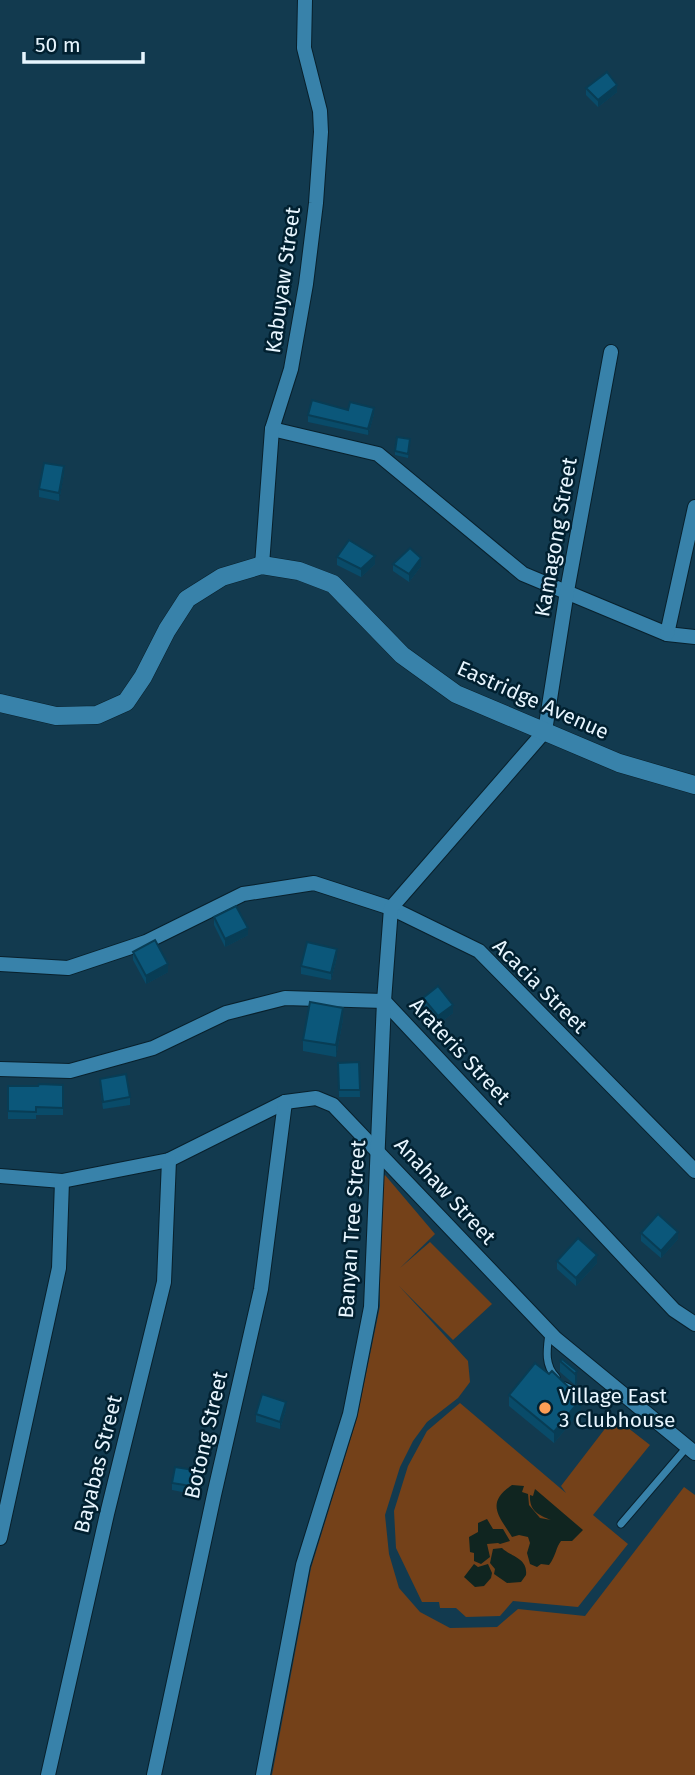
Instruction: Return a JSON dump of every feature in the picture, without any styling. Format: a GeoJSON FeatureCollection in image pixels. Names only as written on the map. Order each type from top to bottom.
{"type":"FeatureCollection","features":[{"type":"Feature","properties":{"kind":"street","name":"Kabuyaw Street"},"geometry":{"type":"LineString","coordinates":[[262,565],[272,429],[291,369],[316,204],[320,111],[304,48],[305,0]]}},
{"type":"Feature","properties":{"kind":"street","name":"Kamagong Street"},"geometry":{"type":"LineString","coordinates":[[545,731],[566,591],[611,352]]}},
{"type":"Feature","properties":{"kind":"street"},"geometry":{"type":"LineString","coordinates":[[272,429],[378,454],[523,574],[667,634],[695,637]]}},
{"type":"Feature","properties":{"kind":"street"},"geometry":{"type":"LineString","coordinates":[[667,634],[695,507]]}},
{"type":"Feature","properties":{"kind":"street","name":"Eastridge Avenue"},"geometry":{"type":"LineString","coordinates":[[0,703],[56,716],[97,715],[126,702],[144,677],[167,630],[187,598],[222,577],[262,565],[299,571],[333,584],[402,655],[456,694],[619,763],[695,785]]}},
{"type":"Feature","properties":{"kind":"street"},"geometry":{"type":"LineString","coordinates":[[391,908],[545,731]]}},
{"type":"Feature","properties":{"kind":"street","name":"Acacia Street"},"geometry":{"type":"LineString","coordinates":[[0,964],[68,968],[146,942],[243,894],[314,883],[391,908],[479,951],[695,1171]]}},
{"type":"Feature","properties":{"kind":"street","name":"Banyan Tree Street"},"geometry":{"type":"LineString","coordinates":[[263,1775],[303,1565],[350,1414],[371,1307],[384,1001],[391,908]]}},
{"type":"Feature","properties":{"kind":"street","name":"Arateris Street"},"geometry":{"type":"LineString","coordinates":[[0,1069],[70,1071],[153,1048],[226,1013],[285,998],[384,1001],[674,1310],[695,1324]]}},
{"type":"Feature","properties":{"kind":"street","name":"Anahaw Street"},"geometry":{"type":"LineString","coordinates":[[0,1176],[62,1181],[169,1160],[285,1102],[316,1098],[333,1105],[549,1332],[691,1450]]}},
{"type":"Feature","properties":{"kind":"street","name":"Botong Street"},"geometry":{"type":"LineString","coordinates":[[154,1775],[261,1289],[285,1102]]}},
{"type":"Feature","properties":{"kind":"street","name":"Bayabas Street"},"geometry":{"type":"LineString","coordinates":[[48,1775],[107,1514],[164,1282],[169,1160]]}},
{"type":"Feature","properties":{"kind":"street"},"geometry":{"type":"LineString","coordinates":[[0,1538],[59,1268],[62,1181]]}},
{"type":"Feature","properties":{"kind":"lane"},"geometry":{"type":"LineString","coordinates":[[549,1332],[546,1354],[552,1373],[564,1385],[584,1396],[603,1396],[619,1391]]}},
{"type":"Feature","properties":{"kind":"lane"},"geometry":{"type":"LineString","coordinates":[[621,1524],[691,1450]]}},
{"type":"Feature","properties":{"kind":"shaded area"},"geometry":{"type":"Polygon","coordinates":[[[385,1175],[435,1234],[400,1268],[430,1242],[492,1304],[453,1340],[399,1286],[468,1361],[470,1382],[458,1398],[427,1422],[413,1441],[400,1467],[385,1515],[389,1554],[399,1588],[420,1612],[450,1628],[497,1627],[518,1609],[585,1616],[684,1487],[695,1495],[695,1775],[272,1775],[311,1568],[357,1418],[380,1306],[378,1180],[385,1175]]]}},
{"type":"Feature","properties":{"kind":"shaded area"},"geometry":{"type":"Polygon","coordinates":[[[460,1403],[566,1493],[561,1486],[614,1417],[650,1445],[593,1515],[628,1544],[578,1607],[513,1601],[500,1616],[466,1617],[456,1608],[440,1608],[439,1602],[422,1602],[396,1548],[394,1511],[408,1466],[427,1431],[460,1403]]]}},
{"type":"Feature","properties":{"kind":"shaded area"},"geometry":{"type":"Polygon","coordinates":[[[512,1485],[524,1486],[522,1492],[528,1494],[529,1505],[540,1518],[551,1520],[533,1509],[530,1495],[533,1496],[535,1489],[583,1530],[572,1541],[561,1541],[549,1565],[541,1564],[537,1567],[530,1564],[527,1553],[530,1543],[528,1537],[512,1537],[499,1516],[499,1498],[512,1485]]]}},
{"type":"Feature","properties":{"kind":"shaded area"},"geometry":{"type":"Polygon","coordinates":[[[487,1519],[493,1529],[503,1529],[510,1541],[487,1544],[490,1557],[481,1564],[474,1561],[474,1553],[470,1552],[469,1537],[478,1532],[478,1523],[487,1519]]]}},
{"type":"Feature","properties":{"kind":"shaded area"},"geometry":{"type":"Polygon","coordinates":[[[502,1548],[522,1561],[526,1575],[521,1582],[507,1583],[494,1574],[495,1569],[490,1563],[493,1549],[502,1548]]]}},
{"type":"Feature","properties":{"kind":"shaded area"},"geometry":{"type":"Polygon","coordinates":[[[474,1564],[478,1567],[488,1564],[492,1573],[484,1586],[475,1587],[464,1577],[474,1564]]]}},
{"type":"Feature","properties":{"kind":"building"},"geometry":{"type":"Polygon","coordinates":[[[607,72],[617,85],[598,100],[586,88],[607,72]]]}},
{"type":"Feature","properties":{"kind":"building"},"geometry":{"type":"Polygon","coordinates":[[[312,400],[348,410],[350,402],[374,408],[368,429],[308,415],[312,400]]]}},
{"type":"Feature","properties":{"kind":"building"},"geometry":{"type":"Polygon","coordinates":[[[397,437],[410,439],[408,454],[395,451],[397,437]]]}},
{"type":"Feature","properties":{"kind":"building"},"geometry":{"type":"Polygon","coordinates":[[[44,463],[64,466],[59,493],[39,489],[44,463]]]}},
{"type":"Feature","properties":{"kind":"building"},"geometry":{"type":"Polygon","coordinates":[[[349,540],[375,556],[361,569],[337,557],[349,540]]]}},
{"type":"Feature","properties":{"kind":"building"},"geometry":{"type":"Polygon","coordinates":[[[410,548],[421,558],[409,574],[393,564],[410,548]]]}},
{"type":"Feature","properties":{"kind":"building"},"geometry":{"type":"Polygon","coordinates":[[[236,906],[248,928],[225,939],[214,917],[236,906]]]}},
{"type":"Feature","properties":{"kind":"building"},"geometry":{"type":"Polygon","coordinates":[[[155,940],[168,964],[146,976],[133,952],[155,940]]]}},
{"type":"Feature","properties":{"kind":"building"},"geometry":{"type":"Polygon","coordinates":[[[307,942],[337,949],[331,973],[301,966],[307,942]]]}},
{"type":"Feature","properties":{"kind":"building"},"geometry":{"type":"Polygon","coordinates":[[[438,986],[453,1005],[438,1016],[423,998],[438,986]]]}},
{"type":"Feature","properties":{"kind":"building"},"geometry":{"type":"Polygon","coordinates":[[[310,1002],[343,1008],[336,1045],[303,1040],[310,1002]]]}},
{"type":"Feature","properties":{"kind":"building"},"geometry":{"type":"Polygon","coordinates":[[[359,1062],[360,1090],[339,1090],[338,1063],[359,1062]]]}},
{"type":"Feature","properties":{"kind":"building"},"geometry":{"type":"Polygon","coordinates":[[[126,1074],[130,1097],[103,1102],[100,1079],[126,1074]]]}},
{"type":"Feature","properties":{"kind":"building"},"geometry":{"type":"Polygon","coordinates":[[[63,1085],[63,1108],[36,1107],[36,1112],[8,1111],[8,1086],[63,1085]]]}},
{"type":"Feature","properties":{"kind":"building"},"geometry":{"type":"Polygon","coordinates":[[[658,1214],[678,1232],[661,1251],[641,1233],[658,1214]]]}},
{"type":"Feature","properties":{"kind":"building"},"geometry":{"type":"Polygon","coordinates":[[[578,1238],[597,1255],[576,1278],[557,1261],[578,1238]]]}},
{"type":"Feature","properties":{"kind":"building"},"geometry":{"type":"Polygon","coordinates":[[[562,1359],[577,1371],[575,1374],[560,1361],[562,1359]]]}},
{"type":"Feature","properties":{"kind":"building","name":"Village East 3 Clubhouse"},"geometry":{"type":"Polygon","coordinates":[[[535,1363],[549,1374],[552,1371],[581,1399],[554,1432],[509,1395],[535,1363]]]}},
{"type":"Feature","properties":{"kind":"building"},"geometry":{"type":"Polygon","coordinates":[[[262,1394],[286,1402],[280,1422],[256,1414],[262,1394]]]}},
{"type":"Feature","properties":{"kind":"building"},"geometry":{"type":"Polygon","coordinates":[[[175,1467],[200,1471],[197,1487],[172,1483],[175,1467]]]}},
{"type":"Feature","properties":{"kind":"place","name":"Village East 3 Clubhouse"},"geometry":{"type":"Point","coordinates":[545,1408]}}]}
